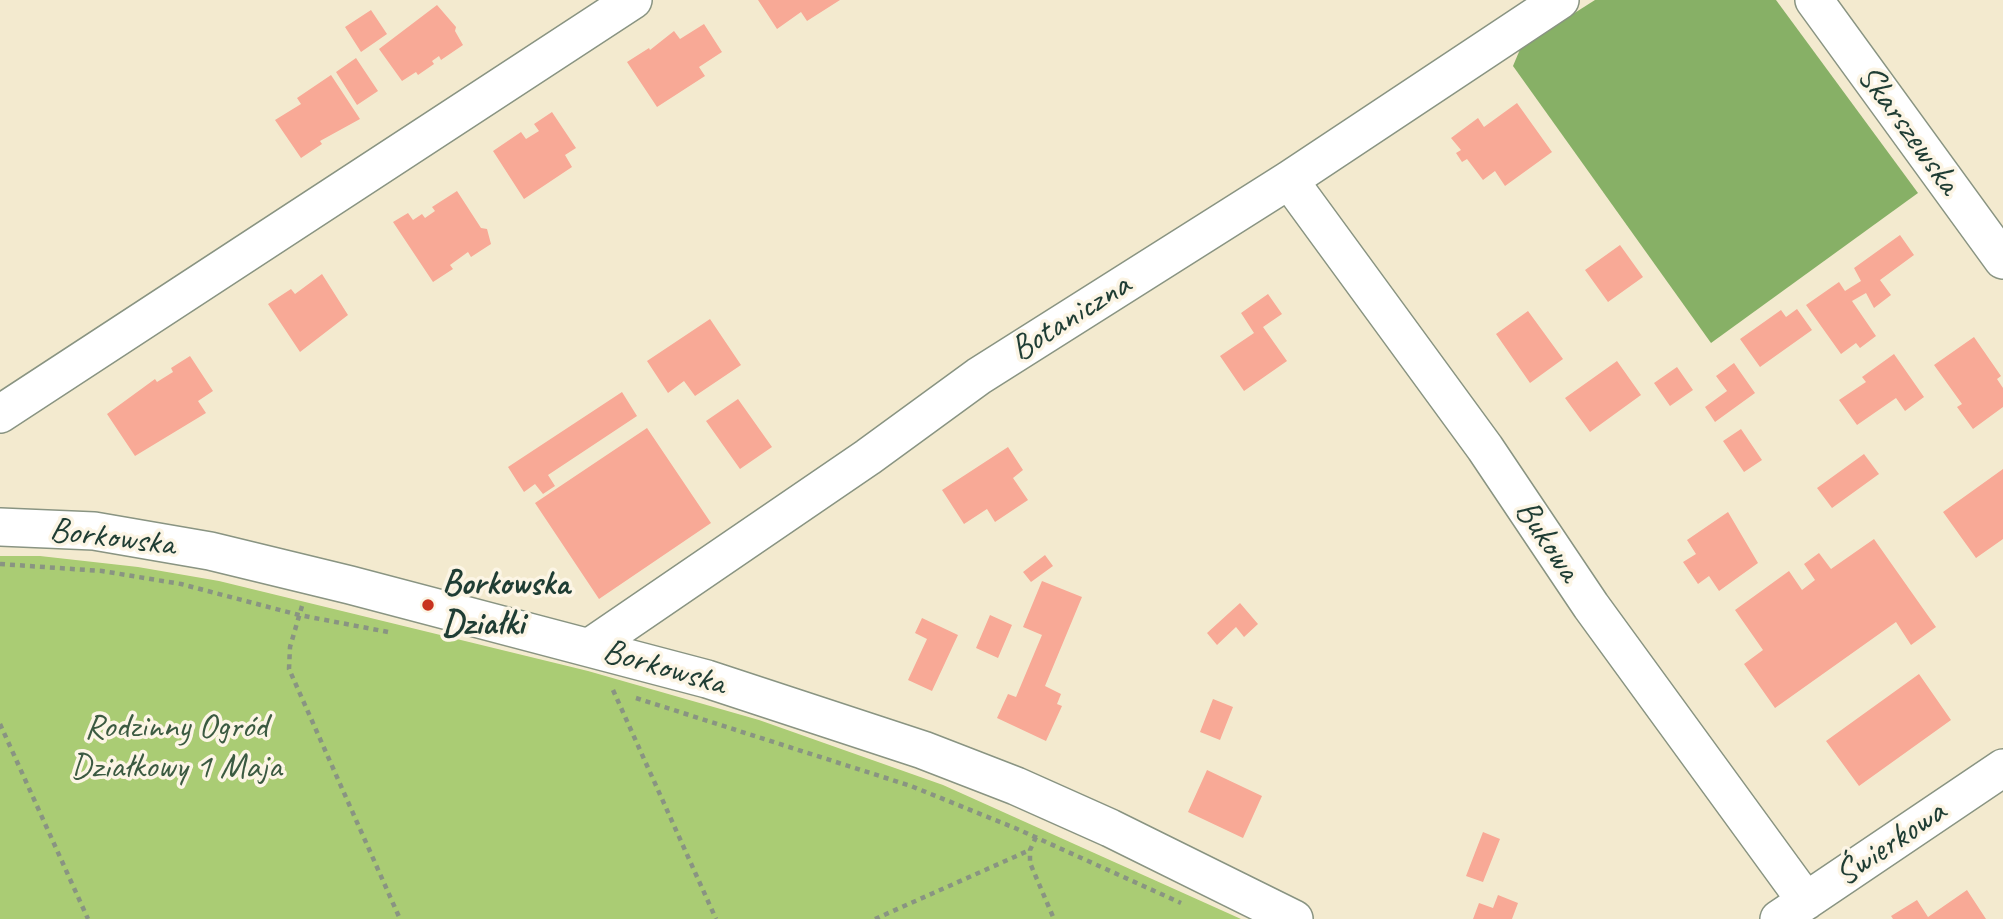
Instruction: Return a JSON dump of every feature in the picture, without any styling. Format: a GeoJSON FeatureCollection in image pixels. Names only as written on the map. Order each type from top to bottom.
{"type":"FeatureCollection","features":[{"type":"Feature","properties":{"kind":"street"},"geometry":{"type":"LineString","coordinates":[[0,414],[633,0]]}},
{"type":"Feature","properties":{"kind":"street","name":"Botaniczna"},"geometry":{"type":"LineString","coordinates":[[590,648],[868,457],[979,376],[1289,180],[1560,0]]}},
{"type":"Feature","properties":{"kind":"street","name":"Skarszewska"},"geometry":{"type":"LineString","coordinates":[[1814,0],[2003,260]]}},
{"type":"Feature","properties":{"kind":"street","name":"Bukowa"},"geometry":{"type":"LineString","coordinates":[[1289,180],[1485,448],[1793,910]]}},
{"type":"Feature","properties":{"kind":"street","name":"Borkowska"},"geometry":{"type":"LineString","coordinates":[[0,527],[94,531],[210,551],[720,683],[923,750],[1110,828],[1294,919]]}},
{"type":"Feature","properties":{"kind":"street","name":"Świerkowa"},"geometry":{"type":"LineString","coordinates":[[1793,910],[2003,768]]}},
{"type":"Feature","properties":{"kind":"path"},"geometry":{"type":"LineString","coordinates":[[0,564],[102,571],[181,584],[299,615],[402,635]]}},
{"type":"Feature","properties":{"kind":"path"},"geometry":{"type":"LineString","coordinates":[[299,615],[288,658],[292,680],[400,919]]}},
{"type":"Feature","properties":{"kind":"path"},"geometry":{"type":"LineString","coordinates":[[600,687],[911,786],[1036,837],[1191,908]]}},
{"type":"Feature","properties":{"kind":"path"},"geometry":{"type":"LineString","coordinates":[[613,690],[716,919]]}},
{"type":"Feature","properties":{"kind":"path"},"geometry":{"type":"LineString","coordinates":[[0,724],[88,919]]}},
{"type":"Feature","properties":{"kind":"path"},"geometry":{"type":"LineString","coordinates":[[1036,837],[1030,850],[1035,876],[1054,919]]}},
{"type":"Feature","properties":{"kind":"path"},"geometry":{"type":"LineString","coordinates":[[876,919],[1030,850]]}},
{"type":"Feature","properties":{"kind":"green space"},"geometry":{"type":"Polygon","coordinates":[[[1595,0],[1776,0],[1918,193],[1711,343],[1513,66],[1521,47],[1595,0]]]}},
{"type":"Feature","properties":{"kind":"green space","name":"Rodzinny Ogród Działkowy 1 Maja"},"geometry":{"type":"Polygon","coordinates":[[[0,556],[40,556],[138,567],[219,581],[588,671],[759,720],[943,785],[1241,919],[0,919],[0,556]]]}},
{"type":"Feature","properties":{"kind":"building"},"geometry":{"type":"Polygon","coordinates":[[[758,0],[840,0],[807,21],[801,12],[777,29],[758,0]]]}},
{"type":"Feature","properties":{"kind":"building"},"geometry":{"type":"Polygon","coordinates":[[[437,5],[456,27],[455,31],[463,45],[441,60],[439,56],[432,61],[434,64],[418,75],[416,72],[402,81],[379,49],[437,5]]]}},
{"type":"Feature","properties":{"kind":"building"},"geometry":{"type":"Polygon","coordinates":[[[371,10],[387,34],[361,52],[345,27],[371,10]]]}},
{"type":"Feature","properties":{"kind":"building"},"geometry":{"type":"Polygon","coordinates":[[[704,24],[722,52],[699,67],[705,76],[657,107],[627,62],[649,48],[650,50],[674,31],[680,39],[704,24]]]}},
{"type":"Feature","properties":{"kind":"building"},"geometry":{"type":"Polygon","coordinates":[[[356,58],[378,91],[357,105],[336,72],[356,58]]]}},
{"type":"Feature","properties":{"kind":"building"},"geometry":{"type":"Polygon","coordinates":[[[331,75],[360,119],[320,141],[322,144],[301,158],[275,120],[301,104],[297,98],[331,75]]]}},
{"type":"Feature","properties":{"kind":"building"},"geometry":{"type":"Polygon","coordinates":[[[1517,103],[1552,152],[1505,186],[1495,171],[1483,180],[1467,159],[1462,162],[1456,153],[1461,150],[1451,138],[1478,118],[1484,127],[1517,103]]]}},
{"type":"Feature","properties":{"kind":"building"},"geometry":{"type":"Polygon","coordinates":[[[552,112],[576,148],[565,155],[572,167],[524,199],[493,151],[521,132],[526,139],[539,131],[534,124],[552,112]]]}},
{"type":"Feature","properties":{"kind":"building"},"geometry":{"type":"Polygon","coordinates":[[[457,191],[481,228],[487,229],[491,244],[471,257],[468,252],[450,265],[453,269],[433,282],[393,222],[408,213],[413,220],[422,214],[425,218],[435,211],[432,207],[457,191]]]}},
{"type":"Feature","properties":{"kind":"building"},"geometry":{"type":"Polygon","coordinates":[[[1900,235],[1914,255],[1880,280],[1891,295],[1874,308],[1866,293],[1852,301],[1876,336],[1860,348],[1856,343],[1841,354],[1806,305],[1839,282],[1845,291],[1861,281],[1854,268],[1900,235]]]}},
{"type":"Feature","properties":{"kind":"building"},"geometry":{"type":"Polygon","coordinates":[[[1620,245],[1643,277],[1608,302],[1585,270],[1620,245]]]}},
{"type":"Feature","properties":{"kind":"building"},"geometry":{"type":"Polygon","coordinates":[[[322,274],[348,315],[300,352],[268,304],[291,289],[295,294],[322,274]]]}},
{"type":"Feature","properties":{"kind":"building"},"geometry":{"type":"Polygon","coordinates":[[[1268,294],[1282,314],[1263,327],[1287,361],[1244,391],[1220,356],[1254,333],[1241,313],[1268,294]]]}},
{"type":"Feature","properties":{"kind":"building"},"geometry":{"type":"Polygon","coordinates":[[[1797,309],[1812,330],[1760,367],[1740,339],[1781,310],[1786,317],[1797,309]]]}},
{"type":"Feature","properties":{"kind":"building"},"geometry":{"type":"Polygon","coordinates":[[[1528,311],[1563,359],[1530,383],[1496,334],[1528,311]]]}},
{"type":"Feature","properties":{"kind":"building"},"geometry":{"type":"Polygon","coordinates":[[[710,319],[741,365],[695,396],[684,381],[668,393],[647,361],[710,319]]]}},
{"type":"Feature","properties":{"kind":"building"},"geometry":{"type":"Polygon","coordinates":[[[1974,337],[2001,376],[1997,379],[2003,388],[2003,407],[1973,429],[1957,407],[1962,404],[1934,365],[1974,337]]]}},
{"type":"Feature","properties":{"kind":"building"},"geometry":{"type":"Polygon","coordinates":[[[1894,354],[1924,397],[1905,411],[1896,398],[1857,425],[1839,400],[1866,382],[1862,377],[1894,354]]]}},
{"type":"Feature","properties":{"kind":"building"},"geometry":{"type":"Polygon","coordinates":[[[190,356],[213,391],[198,401],[206,413],[135,456],[107,414],[155,379],[157,382],[173,372],[171,368],[190,356]]]}},
{"type":"Feature","properties":{"kind":"building"},"geometry":{"type":"Polygon","coordinates":[[[1617,361],[1641,395],[1590,432],[1565,398],[1617,361]]]}},
{"type":"Feature","properties":{"kind":"building"},"geometry":{"type":"Polygon","coordinates":[[[1734,363],[1755,393],[1715,422],[1705,407],[1727,391],[1716,376],[1734,363]]]}},
{"type":"Feature","properties":{"kind":"building"},"geometry":{"type":"Polygon","coordinates":[[[1677,367],[1693,390],[1670,406],[1654,383],[1677,367]]]}},
{"type":"Feature","properties":{"kind":"building"},"geometry":{"type":"Polygon","coordinates":[[[622,392],[637,416],[548,475],[555,486],[543,494],[535,484],[524,492],[508,467],[622,392]]]}},
{"type":"Feature","properties":{"kind":"building"},"geometry":{"type":"Polygon","coordinates":[[[738,399],[772,447],[740,469],[706,421],[738,399]]]}},
{"type":"Feature","properties":{"kind":"building"},"geometry":{"type":"Polygon","coordinates":[[[647,428],[711,523],[599,599],[535,503],[647,428]]]}},
{"type":"Feature","properties":{"kind":"building"},"geometry":{"type":"Polygon","coordinates":[[[1741,429],[1762,460],[1744,472],[1723,441],[1741,429]]]}},
{"type":"Feature","properties":{"kind":"building"},"geometry":{"type":"Polygon","coordinates":[[[1008,447],[1023,470],[1013,478],[1028,500],[995,522],[987,509],[964,524],[942,490],[1008,447]]]}},
{"type":"Feature","properties":{"kind":"building"},"geometry":{"type":"Polygon","coordinates":[[[1864,454],[1879,474],[1832,508],[1817,488],[1864,454]]]}},
{"type":"Feature","properties":{"kind":"building"},"geometry":{"type":"Polygon","coordinates":[[[2003,469],[2003,539],[1976,558],[1943,512],[2003,469]]]}},
{"type":"Feature","properties":{"kind":"building"},"geometry":{"type":"Polygon","coordinates":[[[1728,512],[1758,563],[1719,591],[1709,576],[1698,584],[1683,562],[1696,554],[1687,540],[1728,512]]]}},
{"type":"Feature","properties":{"kind":"building"},"geometry":{"type":"Polygon","coordinates":[[[1874,539],[1936,627],[1911,645],[1896,622],[1775,708],[1744,664],[1763,650],[1735,610],[1789,571],[1802,590],[1815,580],[1804,564],[1819,553],[1831,569],[1874,539]]]}},
{"type":"Feature","properties":{"kind":"building"},"geometry":{"type":"Polygon","coordinates":[[[1045,555],[1053,566],[1031,582],[1023,572],[1045,555]]]}},
{"type":"Feature","properties":{"kind":"building"},"geometry":{"type":"Polygon","coordinates":[[[1042,581],[1082,597],[1045,686],[1061,694],[1057,704],[1062,706],[1046,741],[997,718],[1008,694],[1016,697],[1042,635],[1023,627],[1042,581]]]}},
{"type":"Feature","properties":{"kind":"building"},"geometry":{"type":"Polygon","coordinates":[[[1240,603],[1258,624],[1244,637],[1236,627],[1217,645],[1207,633],[1240,603]]]}},
{"type":"Feature","properties":{"kind":"building"},"geometry":{"type":"Polygon","coordinates":[[[990,615],[1012,625],[998,658],[976,648],[990,615]]]}},
{"type":"Feature","properties":{"kind":"building"},"geometry":{"type":"Polygon","coordinates":[[[922,618],[958,635],[932,691],[908,680],[927,639],[915,633],[922,618]]]}},
{"type":"Feature","properties":{"kind":"building"},"geometry":{"type":"Polygon","coordinates":[[[1919,674],[1951,720],[1859,786],[1826,741],[1919,674]]]}},
{"type":"Feature","properties":{"kind":"building"},"geometry":{"type":"Polygon","coordinates":[[[1213,699],[1233,707],[1220,740],[1200,732],[1213,699]]]}},
{"type":"Feature","properties":{"kind":"building"},"geometry":{"type":"Polygon","coordinates":[[[1207,770],[1262,796],[1243,838],[1188,812],[1207,770]]]}},
{"type":"Feature","properties":{"kind":"building"},"geometry":{"type":"Polygon","coordinates":[[[1483,832],[1500,839],[1483,882],[1466,876],[1483,832]]]}},
{"type":"Feature","properties":{"kind":"building"},"geometry":{"type":"Polygon","coordinates":[[[1967,890],[1986,919],[1893,919],[1891,916],[1917,900],[1928,917],[1967,890]]]}},
{"type":"Feature","properties":{"kind":"building"},"geometry":{"type":"Polygon","coordinates":[[[1498,895],[1518,903],[1512,919],[1473,919],[1479,903],[1493,908],[1498,895]]]}},
{"type":"Feature","properties":{"kind":"place","name":"Borkowska Działki"},"geometry":{"type":"Point","coordinates":[428,605]}}]}
